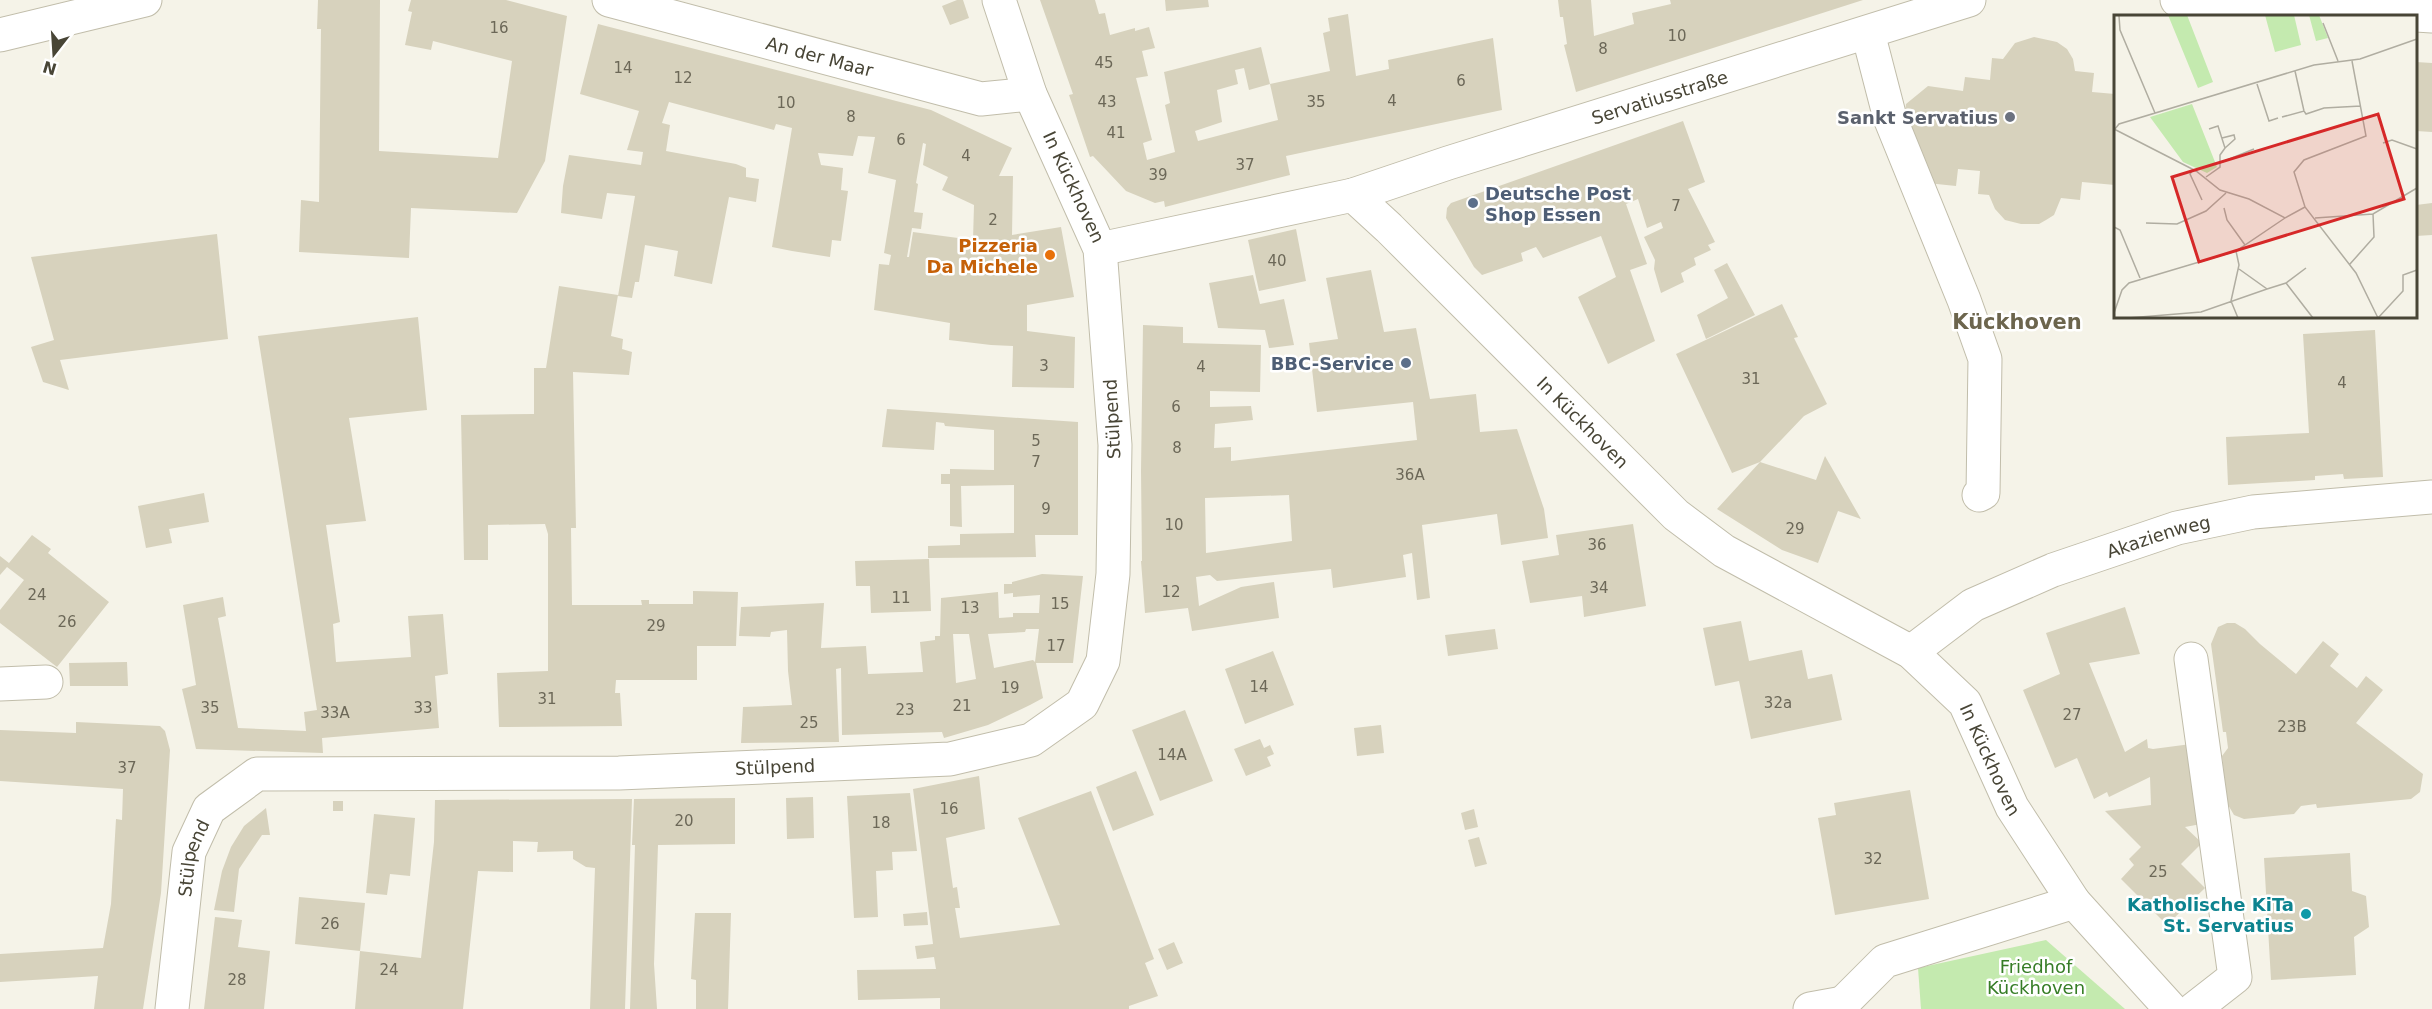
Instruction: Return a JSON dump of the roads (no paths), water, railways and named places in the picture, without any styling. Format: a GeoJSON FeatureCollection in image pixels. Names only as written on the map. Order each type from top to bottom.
{"type":"FeatureCollection","features":[{"type":"Feature","properties":{"kind":"street"},"geometry":{"type":"LineString","coordinates":[[0,36],[145,0]]}},
{"type":"Feature","properties":{"kind":"street","name":"An der Maar"},"geometry":{"type":"LineString","coordinates":[[609,0],[981,99],[1030,94]]}},
{"type":"Feature","properties":{"kind":"street","name":"In Kückhoven"},"geometry":{"type":"LineString","coordinates":[[999,0],[1030,94],[1100,249],[1353,195],[1414,252],[1676,515],[1724,552],[1911,652],[1965,703],[2012,807],[2074,902],[2171,1009]]}},
{"type":"Feature","properties":{"kind":"street","name":"Servatiusstraße"},"geometry":{"type":"LineString","coordinates":[[1353,195],[1448,163],[1969,0]]}},
{"type":"Feature","properties":{"kind":"street"},"geometry":{"type":"LineString","coordinates":[[2177,0],[2416,15]]}},
{"type":"Feature","properties":{"kind":"street"},"geometry":{"type":"LineString","coordinates":[[2417,15],[2432,16]]}},
{"type":"Feature","properties":{"kind":"street"},"geometry":{"type":"LineString","coordinates":[[1868,33],[1886,119],[1964,300],[1982,360],[1983,493],[1979,495]]}},
{"type":"Feature","properties":{"kind":"street","name":"Stülpend"},"geometry":{"type":"LineString","coordinates":[[172,1009],[189,852],[209,809],[257,774],[619,773],[950,759],[1031,740],[1082,704],[1103,661],[1113,574],[1115,445],[1100,249]]}},
{"type":"Feature","properties":{"kind":"street","name":"Akazienweg"},"geometry":{"type":"LineString","coordinates":[[1911,652],[1973,604],[2053,570],[2177,528],[2253,512],[2432,497]]}},
{"type":"Feature","properties":{"kind":"street"},"geometry":{"type":"LineString","coordinates":[[2191,659],[2235,977],[2193,1009]]}},
{"type":"Feature","properties":{"kind":"street"},"geometry":{"type":"LineString","coordinates":[[0,684],[46,682]]}},
{"type":"Feature","properties":{"kind":"street"},"geometry":{"type":"LineString","coordinates":[[1810,1009],[1843,1006],[1885,961],[2074,902]]}},
{"type":"Feature","properties":{"kind":"place","name":"Sankt Servatius"},"geometry":{"type":"Point","coordinates":[2010,117]}},
{"type":"Feature","properties":{"kind":"place","name":"Deutsche Post Shop Essen"},"geometry":{"type":"Point","coordinates":[1473,203]}},
{"type":"Feature","properties":{"kind":"place","name":"Pizzeria Da Michele"},"geometry":{"type":"Point","coordinates":[1050,255]}},
{"type":"Feature","properties":{"kind":"place","name":"BBC-Service"},"geometry":{"type":"Point","coordinates":[1406,363]}},
{"type":"Feature","properties":{"kind":"place","name":"Katholische KiTa St. Servatius"},"geometry":{"type":"Point","coordinates":[2306,914]}},
{"type":"Feature","properties":{"kind":"district","name":"Kückhoven"},"geometry":{"type":"Point","coordinates":[2017,322]}},
{"type":"Feature","properties":{"kind":"park label","name":"Friedhof Kückhoven"},"geometry":{"type":"Point","coordinates":[2036,976]}}]}
